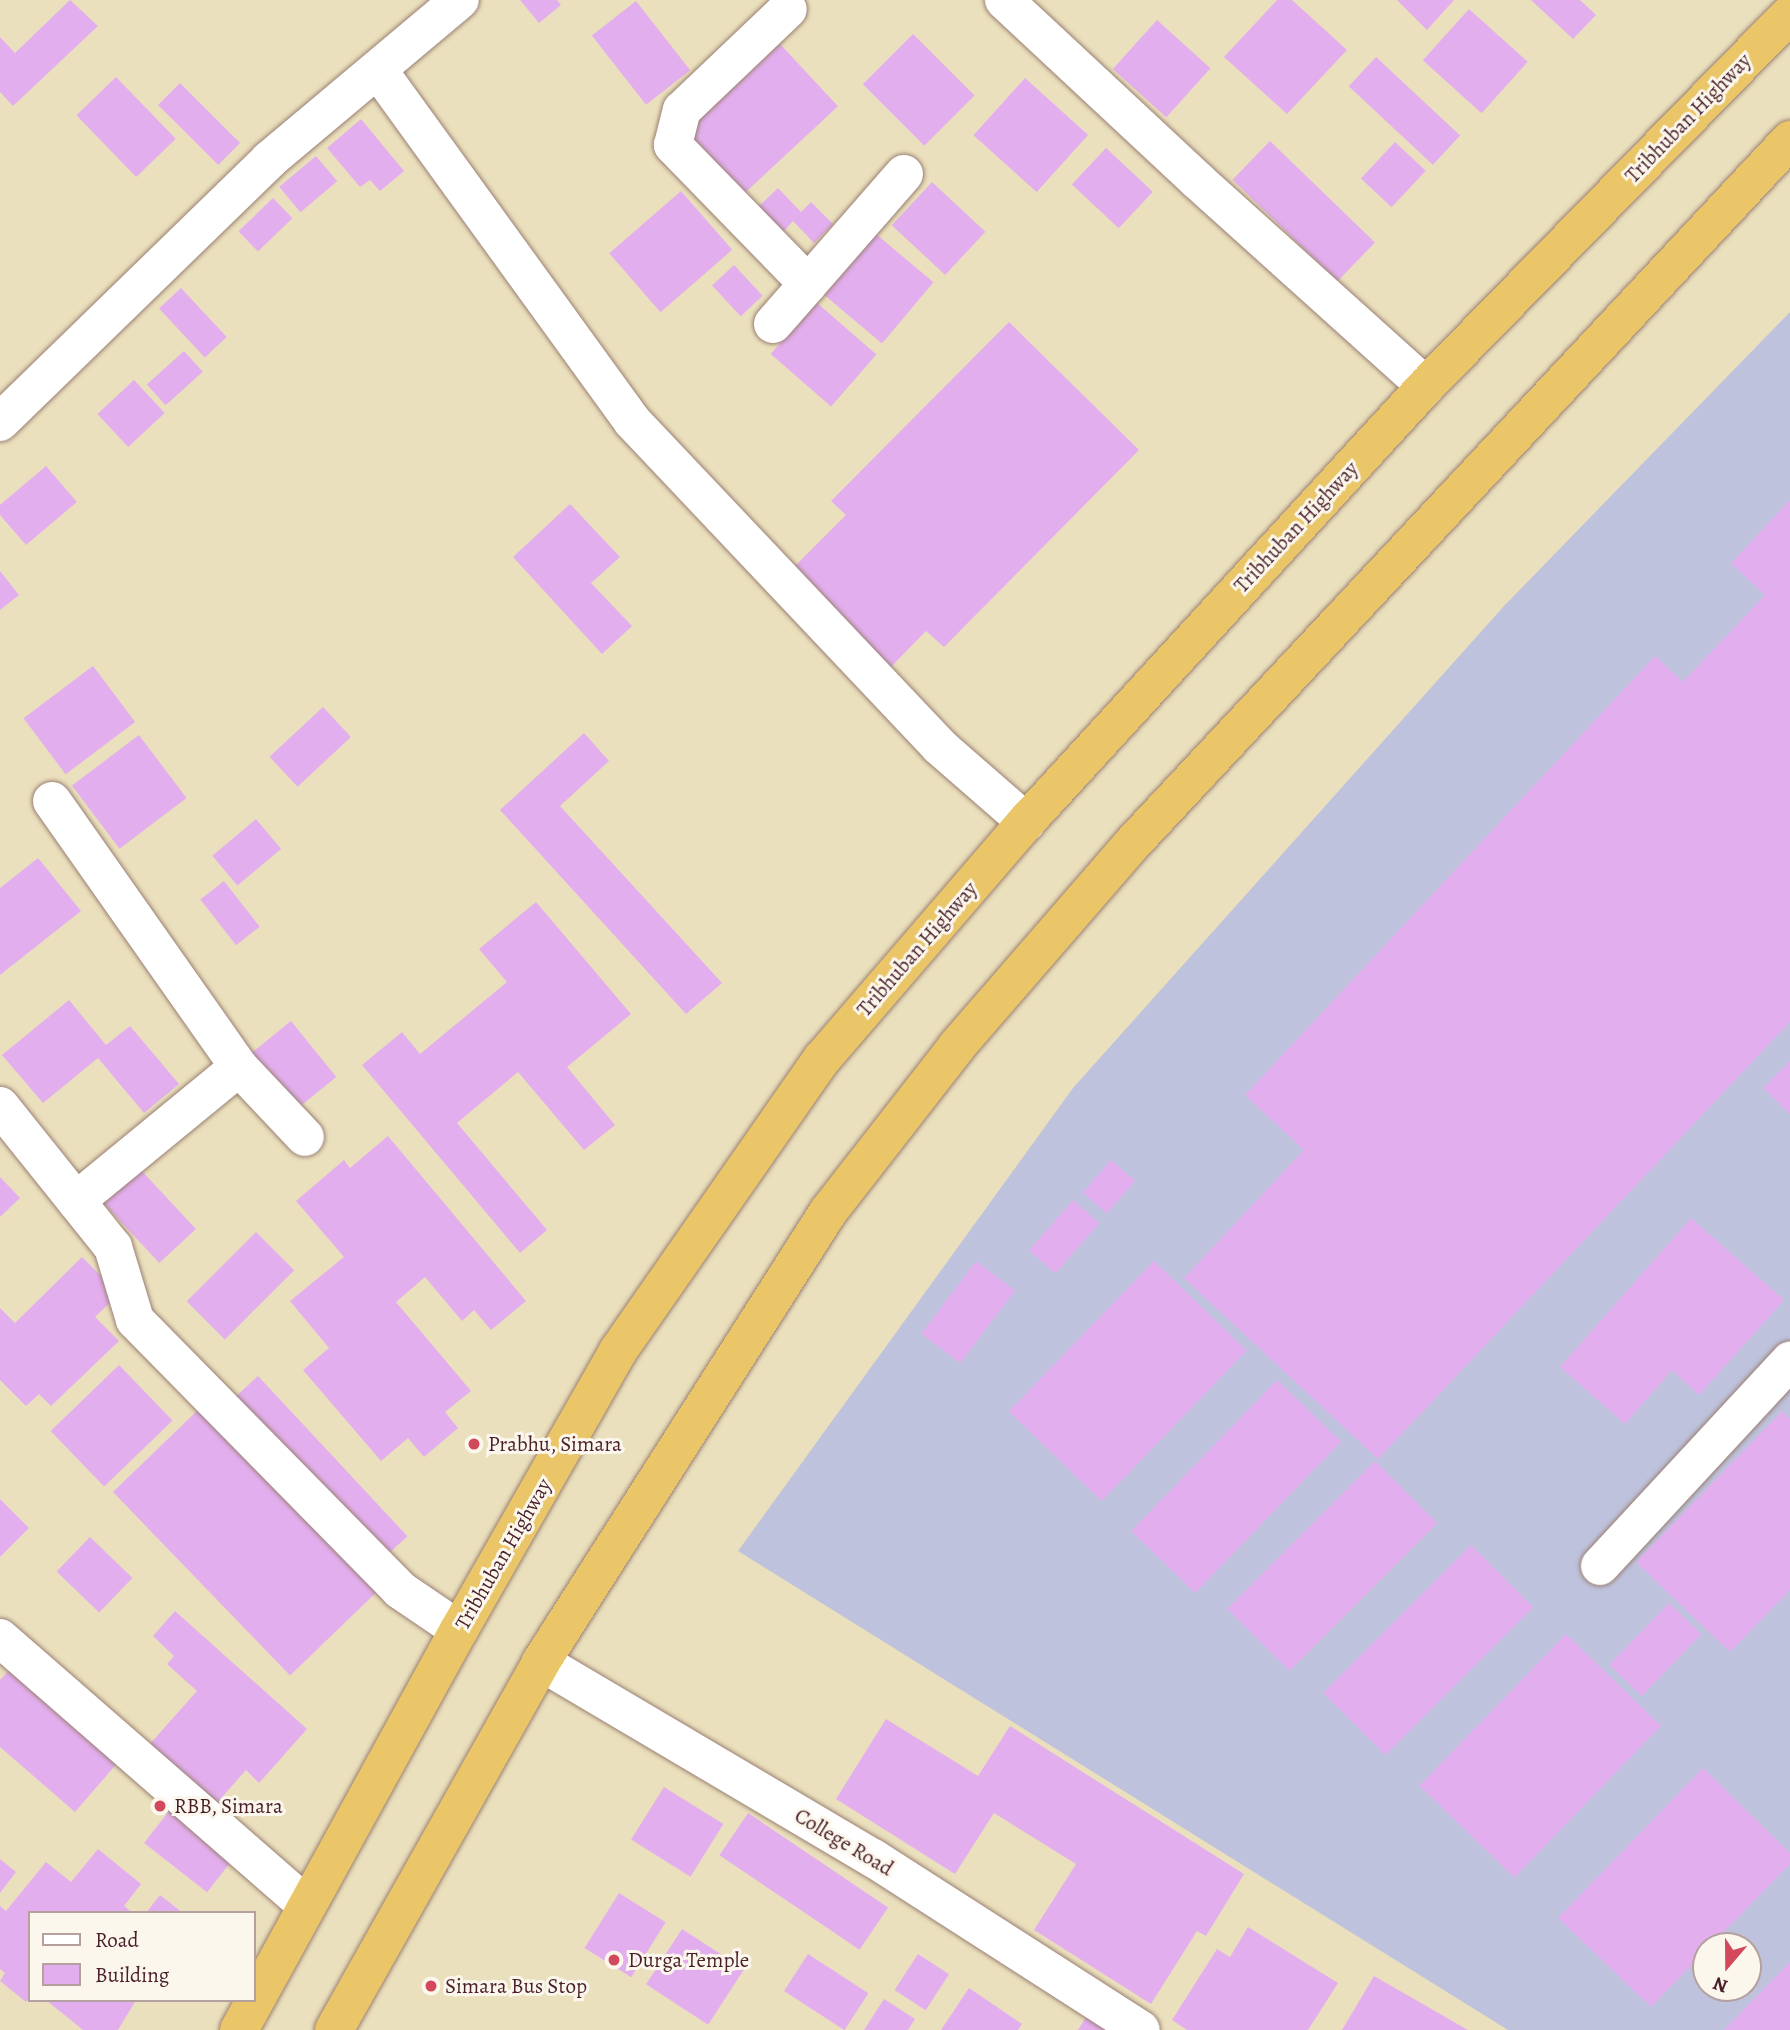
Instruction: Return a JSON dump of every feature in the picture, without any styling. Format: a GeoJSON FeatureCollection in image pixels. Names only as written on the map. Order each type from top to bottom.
{"type":"FeatureCollection","features":[{"type":"Feature","properties":{"kind":"highway","name":"Tribhuban Highway"},"geometry":{"type":"LineString","coordinates":[[256,1998],[459,1630],[618,1351],[822,1059],[1026,822],[1426,386],[1790,14]]}},
{"type":"Feature","properties":{"kind":"highway"},"geometry":{"type":"LineString","coordinates":[[334,2030],[541,1662],[828,1212],[957,1046],[1142,834],[1790,140]]}},
{"type":"Feature","properties":{"kind":"highway","name":"Tribhuban Highway"},"geometry":{"type":"LineString","coordinates":[[239,2030],[254,2002]]}},
{"type":"Feature","properties":{"kind":"street"},"geometry":{"type":"LineString","coordinates":[[0,422],[269,160],[460,0]]}},
{"type":"Feature","properties":{"kind":"street"},"geometry":{"type":"LineString","coordinates":[[1004,0],[1197,180],[1426,386]]}},
{"type":"Feature","properties":{"kind":"street"},"geometry":{"type":"LineString","coordinates":[[785,3],[682,110],[673,145],[808,284]]}},
{"type":"Feature","properties":{"kind":"street"},"geometry":{"type":"LineString","coordinates":[[378,70],[632,421],[939,746],[1026,822]]}},
{"type":"Feature","properties":{"kind":"street"},"geometry":{"type":"LineString","coordinates":[[773,324],[904,174]]}},
{"type":"Feature","properties":{"kind":"street"},"geometry":{"type":"LineString","coordinates":[[52,801],[240,1067],[305,1137]]}},
{"type":"Feature","properties":{"kind":"street"},"geometry":{"type":"LineString","coordinates":[[76,1200],[240,1067]]}},
{"type":"Feature","properties":{"kind":"street"},"geometry":{"type":"LineString","coordinates":[[0,1106],[113,1247],[135,1320],[400,1590],[459,1630]]}},
{"type":"Feature","properties":{"kind":"street"},"geometry":{"type":"LineString","coordinates":[[1600,1566],[1790,1361]]}},
{"type":"Feature","properties":{"kind":"street"},"geometry":{"type":"LineString","coordinates":[[0,1638],[306,1905]]}},
{"type":"Feature","properties":{"kind":"street","name":"College Road"},"geometry":{"type":"LineString","coordinates":[[541,1662],[873,1858],[1141,2030]]}},
{"type":"Feature","properties":{"kind":"shaded area"},"geometry":{"type":"Polygon","coordinates":[[[1790,312],[1790,2030],[1508,2030],[738,1551],[1073,1088],[1504,606],[1790,312]]]}},
{"type":"Feature","properties":{"kind":"building"},"geometry":{"type":"Polygon","coordinates":[[[70,0],[98,26],[13,106],[0,92],[0,37],[15,53],[70,0]]]}},
{"type":"Feature","properties":{"kind":"building"},"geometry":{"type":"Polygon","coordinates":[[[520,0],[557,0],[561,5],[539,23],[520,0]]]}},
{"type":"Feature","properties":{"kind":"building"},"geometry":{"type":"Polygon","coordinates":[[[1277,0],[1292,0],[1347,50],[1287,114],[1224,57],[1277,0]]]}},
{"type":"Feature","properties":{"kind":"building"},"geometry":{"type":"Polygon","coordinates":[[[1397,0],[1454,0],[1427,30],[1397,0]]]}},
{"type":"Feature","properties":{"kind":"building"},"geometry":{"type":"Polygon","coordinates":[[[1531,0],[1580,0],[1596,15],[1573,39],[1531,0]]]}},
{"type":"Feature","properties":{"kind":"building"},"geometry":{"type":"Polygon","coordinates":[[[636,1],[690,70],[646,105],[592,35],[636,1]]]}},
{"type":"Feature","properties":{"kind":"building"},"geometry":{"type":"Polygon","coordinates":[[[1469,9],[1528,62],[1482,113],[1423,60],[1469,9]]]}},
{"type":"Feature","properties":{"kind":"building"},"geometry":{"type":"Polygon","coordinates":[[[1157,20],[1211,68],[1166,117],[1113,69],[1157,20]]]}},
{"type":"Feature","properties":{"kind":"building"},"geometry":{"type":"Polygon","coordinates":[[[913,34],[975,96],[924,146],[863,84],[913,34]]]}},
{"type":"Feature","properties":{"kind":"building"},"geometry":{"type":"Polygon","coordinates":[[[780,44],[838,106],[738,200],[680,137],[780,44]]]}},
{"type":"Feature","properties":{"kind":"building"},"geometry":{"type":"Polygon","coordinates":[[[1376,57],[1460,135],[1433,165],[1349,86],[1376,57]]]}},
{"type":"Feature","properties":{"kind":"building"},"geometry":{"type":"Polygon","coordinates":[[[116,77],[176,139],[136,177],[76,115],[116,77]]]}},
{"type":"Feature","properties":{"kind":"building"},"geometry":{"type":"Polygon","coordinates":[[[1025,78],[1088,135],[1037,192],[973,135],[1025,78]]]}},
{"type":"Feature","properties":{"kind":"building"},"geometry":{"type":"Polygon","coordinates":[[[180,83],[240,143],[218,165],[158,105],[180,83]]]}},
{"type":"Feature","properties":{"kind":"building"},"geometry":{"type":"Polygon","coordinates":[[[361,119],[404,171],[380,191],[370,180],[360,187],[327,148],[361,119]]]}},
{"type":"Feature","properties":{"kind":"building"},"geometry":{"type":"Polygon","coordinates":[[[1270,141],[1375,242],[1338,281],[1232,180],[1270,141]]]}},
{"type":"Feature","properties":{"kind":"building"},"geometry":{"type":"Polygon","coordinates":[[[1395,142],[1426,171],[1392,207],[1361,179],[1395,142]]]}},
{"type":"Feature","properties":{"kind":"building"},"geometry":{"type":"Polygon","coordinates":[[[1106,148],[1153,192],[1119,228],[1072,185],[1106,148]]]}},
{"type":"Feature","properties":{"kind":"building"},"geometry":{"type":"Polygon","coordinates":[[[316,156],[337,181],[300,212],[279,187],[316,156]]]}},
{"type":"Feature","properties":{"kind":"building"},"geometry":{"type":"Polygon","coordinates":[[[932,182],[985,232],[945,275],[892,225],[932,182]]]}},
{"type":"Feature","properties":{"kind":"building"},"geometry":{"type":"Polygon","coordinates":[[[778,188],[801,212],[811,202],[833,224],[814,243],[793,221],[782,233],[757,208],[778,188]]]}},
{"type":"Feature","properties":{"kind":"building"},"geometry":{"type":"Polygon","coordinates":[[[681,191],[732,250],[660,312],[609,253],[681,191]]]}},
{"type":"Feature","properties":{"kind":"building"},"geometry":{"type":"Polygon","coordinates":[[[273,198],[292,218],[258,251],[238,231],[273,198]]]}},
{"type":"Feature","properties":{"kind":"building"},"geometry":{"type":"Polygon","coordinates":[[[876,234],[933,282],[882,343],[825,295],[876,234]]]}},
{"type":"Feature","properties":{"kind":"building"},"geometry":{"type":"Polygon","coordinates":[[[734,265],[763,296],[741,316],[712,285],[734,265]]]}},
{"type":"Feature","properties":{"kind":"building"},"geometry":{"type":"Polygon","coordinates":[[[181,288],[227,337],[205,357],[159,308],[181,288]]]}},
{"type":"Feature","properties":{"kind":"building"},"geometry":{"type":"Polygon","coordinates":[[[816,302],[876,354],[831,407],[771,354],[816,302]]]}},
{"type":"Feature","properties":{"kind":"building"},"geometry":{"type":"Polygon","coordinates":[[[1009,322],[1139,450],[944,647],[926,631],[884,674],[785,576],[846,515],[831,501],[1009,322]]]}},
{"type":"Feature","properties":{"kind":"building"},"geometry":{"type":"Polygon","coordinates":[[[184,351],[203,372],[166,405],[147,384],[184,351]]]}},
{"type":"Feature","properties":{"kind":"building"},"geometry":{"type":"Polygon","coordinates":[[[134,380],[165,413],[128,447],[97,414],[134,380]]]}},
{"type":"Feature","properties":{"kind":"building"},"geometry":{"type":"Polygon","coordinates":[[[46,466],[77,502],[26,545],[0,515],[0,505],[46,466]]]}},
{"type":"Feature","properties":{"kind":"building"},"geometry":{"type":"Polygon","coordinates":[[[1790,500],[1790,1022],[1378,1459],[1184,1278],[1304,1150],[1245,1095],[1655,656],[1683,682],[1765,595],[1731,563],[1790,500]]]}},
{"type":"Feature","properties":{"kind":"building"},"geometry":{"type":"Polygon","coordinates":[[[570,504],[620,557],[591,583],[632,626],[602,654],[513,557],[570,504]]]}},
{"type":"Feature","properties":{"kind":"building"},"geometry":{"type":"Polygon","coordinates":[[[0,571],[19,595],[0,610],[0,571]]]}},
{"type":"Feature","properties":{"kind":"building"},"geometry":{"type":"Polygon","coordinates":[[[93,666],[135,722],[66,774],[24,718],[93,666]]]}},
{"type":"Feature","properties":{"kind":"building"},"geometry":{"type":"Polygon","coordinates":[[[323,707],[351,737],[298,787],[270,757],[323,707]]]}},
{"type":"Feature","properties":{"kind":"building"},"geometry":{"type":"Polygon","coordinates":[[[584,733],[609,761],[560,806],[722,983],[686,1014],[500,810],[584,733]]]}},
{"type":"Feature","properties":{"kind":"building"},"geometry":{"type":"Polygon","coordinates":[[[139,735],[187,798],[119,849],[72,786],[139,735]]]}},
{"type":"Feature","properties":{"kind":"building"},"geometry":{"type":"Polygon","coordinates":[[[256,819],[281,849],[237,886],[212,856],[256,819]]]}},
{"type":"Feature","properties":{"kind":"building"},"geometry":{"type":"Polygon","coordinates":[[[38,858],[81,911],[0,975],[0,888],[38,858]]]}},
{"type":"Feature","properties":{"kind":"building"},"geometry":{"type":"Polygon","coordinates":[[[224,881],[260,927],[236,945],[200,899],[224,881]]]}},
{"type":"Feature","properties":{"kind":"building"},"geometry":{"type":"Polygon","coordinates":[[[536,902],[631,1014],[567,1067],[615,1125],[584,1150],[518,1072],[457,1123],[547,1230],[520,1253],[362,1065],[402,1032],[420,1054],[507,982],[479,949],[536,902]]]}},
{"type":"Feature","properties":{"kind":"building"},"geometry":{"type":"Polygon","coordinates":[[[69,1000],[106,1045],[130,1026],[179,1084],[144,1113],[98,1058],[43,1103],[2,1055],[69,1000]]]}},
{"type":"Feature","properties":{"kind":"building"},"geometry":{"type":"Polygon","coordinates":[[[291,1021],[336,1077],[295,1110],[250,1054],[291,1021]]]}},
{"type":"Feature","properties":{"kind":"building"},"geometry":{"type":"Polygon","coordinates":[[[1790,1061],[1790,1114],[1763,1088],[1790,1061]]]}},
{"type":"Feature","properties":{"kind":"building"},"geometry":{"type":"Polygon","coordinates":[[[388,1136],[526,1301],[491,1330],[474,1310],[462,1321],[425,1277],[396,1302],[471,1391],[445,1412],[458,1428],[424,1457],[408,1438],[381,1461],[303,1370],[329,1348],[290,1301],[344,1257],[296,1201],[344,1160],[350,1168],[388,1136]]]}},
{"type":"Feature","properties":{"kind":"building"},"geometry":{"type":"Polygon","coordinates":[[[1111,1160],[1135,1181],[1107,1213],[1083,1192],[1111,1160]]]}},
{"type":"Feature","properties":{"kind":"building"},"geometry":{"type":"Polygon","coordinates":[[[140,1169],[196,1229],[159,1263],[103,1203],[140,1169]]]}},
{"type":"Feature","properties":{"kind":"building"},"geometry":{"type":"Polygon","coordinates":[[[0,1177],[20,1198],[0,1217],[0,1177]]]}},
{"type":"Feature","properties":{"kind":"building"},"geometry":{"type":"Polygon","coordinates":[[[1073,1200],[1099,1223],[1055,1274],[1029,1251],[1073,1200]]]}},
{"type":"Feature","properties":{"kind":"building"},"geometry":{"type":"Polygon","coordinates":[[[1691,1218],[1784,1300],[1699,1395],[1672,1370],[1625,1424],[1560,1367],[1691,1218]]]}},
{"type":"Feature","properties":{"kind":"building"},"geometry":{"type":"Polygon","coordinates":[[[256,1232],[294,1270],[225,1339],[187,1301],[256,1232]]]}},
{"type":"Feature","properties":{"kind":"building"},"geometry":{"type":"Polygon","coordinates":[[[82,1257],[119,1294],[95,1317],[119,1341],[51,1406],[39,1394],[26,1406],[0,1380],[0,1308],[15,1323],[82,1257]]]}},
{"type":"Feature","properties":{"kind":"building"},"geometry":{"type":"Polygon","coordinates":[[[976,1261],[1015,1290],[960,1363],[921,1334],[976,1261]]]}},
{"type":"Feature","properties":{"kind":"building"},"geometry":{"type":"Polygon","coordinates":[[[1154,1261],[1247,1351],[1102,1501],[1009,1411],[1154,1261]]]}},
{"type":"Feature","properties":{"kind":"building"},"geometry":{"type":"Polygon","coordinates":[[[119,1365],[172,1420],[104,1486],[51,1431],[119,1365]]]}},
{"type":"Feature","properties":{"kind":"building"},"geometry":{"type":"Polygon","coordinates":[[[258,1376],[407,1536],[381,1561],[232,1401],[258,1376]]]}},
{"type":"Feature","properties":{"kind":"building"},"geometry":{"type":"Polygon","coordinates":[[[1277,1380],[1341,1442],[1195,1593],[1131,1531],[1277,1380]]]}},
{"type":"Feature","properties":{"kind":"building"},"geometry":{"type":"Polygon","coordinates":[[[200,1408],[377,1591],[290,1675],[113,1492],[200,1408]]]}},
{"type":"Feature","properties":{"kind":"building"},"geometry":{"type":"Polygon","coordinates":[[[1782,1411],[1790,1419],[1790,1590],[1730,1652],[1636,1562],[1782,1411]]]}},
{"type":"Feature","properties":{"kind":"building"},"geometry":{"type":"Polygon","coordinates":[[[1375,1461],[1437,1523],[1289,1671],[1227,1609],[1375,1461]]]}},
{"type":"Feature","properties":{"kind":"building"},"geometry":{"type":"Polygon","coordinates":[[[0,1499],[29,1528],[0,1557],[0,1499]]]}},
{"type":"Feature","properties":{"kind":"building"},"geometry":{"type":"Polygon","coordinates":[[[90,1537],[132,1578],[99,1613],[57,1572],[90,1537]]]}},
{"type":"Feature","properties":{"kind":"building"},"geometry":{"type":"Polygon","coordinates":[[[1471,1545],[1533,1607],[1385,1755],[1323,1693],[1471,1545]]]}},
{"type":"Feature","properties":{"kind":"building"},"geometry":{"type":"Polygon","coordinates":[[[1669,1603],[1701,1634],[1642,1696],[1609,1665],[1669,1603]]]}},
{"type":"Feature","properties":{"kind":"building"},"geometry":{"type":"Polygon","coordinates":[[[175,1611],[307,1729],[259,1783],[246,1770],[216,1804],[149,1745],[197,1691],[167,1664],[174,1656],[153,1636],[175,1611]]]}},
{"type":"Feature","properties":{"kind":"building"},"geometry":{"type":"Polygon","coordinates":[[[1566,1634],[1661,1726],[1514,1877],[1419,1786],[1566,1634]]]}},
{"type":"Feature","properties":{"kind":"building"},"geometry":{"type":"Polygon","coordinates":[[[13,1666],[120,1760],[75,1812],[0,1747],[0,1680],[13,1666]]]}},
{"type":"Feature","properties":{"kind":"building"},"geometry":{"type":"Polygon","coordinates":[[[886,1719],[978,1776],[1010,1726],[1244,1874],[1206,1936],[1197,1931],[1151,2004],[1034,1930],[1076,1864],[994,1813],[955,1874],[836,1799],[886,1719]]]}},
{"type":"Feature","properties":{"kind":"building"},"geometry":{"type":"Polygon","coordinates":[[[1703,1768],[1790,1853],[1790,1864],[1724,1932],[1692,1932],[1692,1965],[1651,2007],[1558,1918],[1703,1768]]]}},
{"type":"Feature","properties":{"kind":"building"},"geometry":{"type":"Polygon","coordinates":[[[664,1787],[723,1824],[691,1877],[631,1840],[664,1787]]]}},
{"type":"Feature","properties":{"kind":"building"},"geometry":{"type":"Polygon","coordinates":[[[173,1806],[236,1855],[207,1892],[144,1843],[173,1806]]]}},
{"type":"Feature","properties":{"kind":"building"},"geometry":{"type":"Polygon","coordinates":[[[748,1813],[888,1908],[860,1950],[719,1855],[748,1813]]]}},
{"type":"Feature","properties":{"kind":"building"},"geometry":{"type":"Polygon","coordinates":[[[98,1849],[141,1884],[124,1906],[130,1911],[28,1911],[26,2002],[0,1981],[5,1973],[0,1969],[0,1906],[6,1911],[46,1862],[71,1882],[98,1849]]]}},
{"type":"Feature","properties":{"kind":"building"},"geometry":{"type":"Polygon","coordinates":[[[0,1859],[16,1872],[0,1893],[0,1859]]]}},
{"type":"Feature","properties":{"kind":"building"},"geometry":{"type":"Polygon","coordinates":[[[619,1893],[666,1922],[631,1977],[585,1948],[619,1893]]]}},
{"type":"Feature","properties":{"kind":"building"},"geometry":{"type":"Polygon","coordinates":[[[160,1895],[180,1911],[148,1911],[160,1895]]]}},
{"type":"Feature","properties":{"kind":"building"},"geometry":{"type":"Polygon","coordinates":[[[1248,1927],[1338,1983],[1308,2030],[1187,2030],[1172,2020],[1217,1949],[1230,1957],[1248,1927]]]}},
{"type":"Feature","properties":{"kind":"building"},"geometry":{"type":"Polygon","coordinates":[[[682,1929],[744,1969],[708,2025],[646,1984],[682,1929]]]}},
{"type":"Feature","properties":{"kind":"building"},"geometry":{"type":"Polygon","coordinates":[[[808,1954],[868,1993],[844,2030],[784,1991],[808,1954]]]}},
{"type":"Feature","properties":{"kind":"building"},"geometry":{"type":"Polygon","coordinates":[[[918,1954],[949,1974],[926,2010],[895,1990],[918,1954]]]}},
{"type":"Feature","properties":{"kind":"building"},"geometry":{"type":"Polygon","coordinates":[[[1790,1962],[1790,2030],[1724,2030],[1751,2002],[1762,2002],[1762,1991],[1790,1962]]]}},
{"type":"Feature","properties":{"kind":"building"},"geometry":{"type":"Polygon","coordinates":[[[1374,1976],[1468,2030],[1342,2030],[1374,1976]]]}},
{"type":"Feature","properties":{"kind":"building"},"geometry":{"type":"Polygon","coordinates":[[[969,1988],[1022,2024],[1018,2030],[941,2030],[969,1988]]]}},
{"type":"Feature","properties":{"kind":"building"},"geometry":{"type":"Polygon","coordinates":[[[884,1999],[915,2019],[908,2030],[864,2030],[884,1999]]]}},
{"type":"Feature","properties":{"kind":"building"},"geometry":{"type":"Polygon","coordinates":[[[48,2002],[135,2002],[118,2030],[83,2030],[48,2002]]]}},
{"type":"Feature","properties":{"kind":"building"},"geometry":{"type":"Polygon","coordinates":[[[1092,2008],[1125,2030],[1078,2030],[1092,2008]]]}},
{"type":"Feature","properties":{"kind":"place","name":"Prabhu, Simara"},"geometry":{"type":"Point","coordinates":[474,1444]}},
{"type":"Feature","properties":{"kind":"place","name":"RBB, Simara"},"geometry":{"type":"Point","coordinates":[160,1806]}},
{"type":"Feature","properties":{"kind":"place","name":"Durga Temple"},"geometry":{"type":"Point","coordinates":[614,1960]}},
{"type":"Feature","properties":{"kind":"place","name":"Simara Bus Stop"},"geometry":{"type":"Point","coordinates":[431,1986]}}]}
